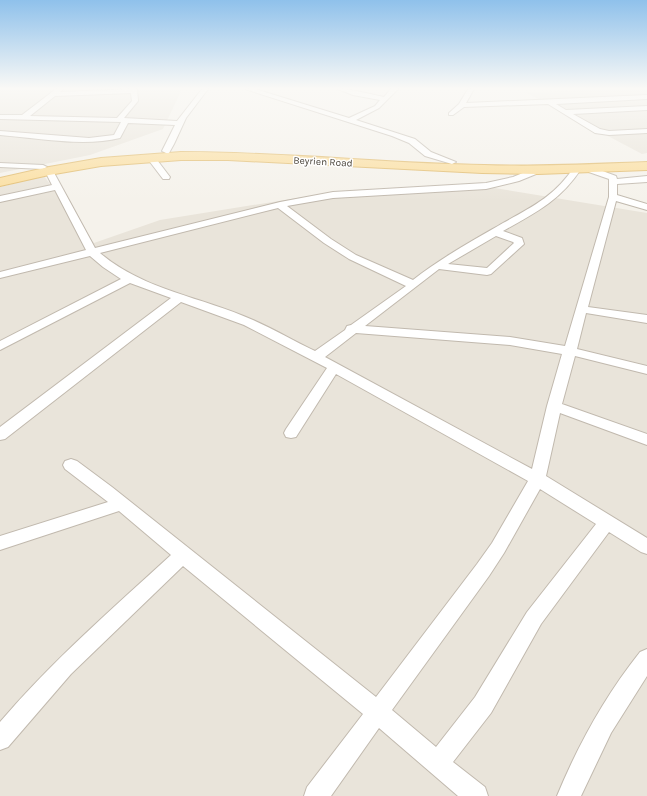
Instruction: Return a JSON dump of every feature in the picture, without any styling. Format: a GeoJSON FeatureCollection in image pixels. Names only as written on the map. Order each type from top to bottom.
{"type":"FeatureCollection","features":[{"type":"Feature","properties":{"kind":"main road","name":"Beyrien Road"},"geometry":{"type":"LineString","coordinates":[[0,182],[46,169],[110,156],[172,149],[241,151],[452,162],[549,164],[647,160]]}},
{"type":"Feature","properties":{"kind":"main road","name":"Beyrien Road"},"geometry":{"type":"LineString","coordinates":[[0,176],[101,162],[150,158],[228,156],[454,169],[538,170],[647,166]]}},
{"type":"Feature","properties":{"kind":"street"},"geometry":{"type":"LineString","coordinates":[[0,133],[89,140],[106,139],[119,134],[121,126]]}},
{"type":"Feature","properties":{"kind":"street"},"geometry":{"type":"LineString","coordinates":[[172,149],[179,126]]}},
{"type":"Feature","properties":{"kind":"street"},"geometry":{"type":"LineString","coordinates":[[368,126],[412,141],[428,154],[452,162]]}},
{"type":"Feature","properties":{"kind":"street"},"geometry":{"type":"LineString","coordinates":[[589,126],[598,131],[615,133],[647,131]]}},
{"type":"Feature","properties":{"kind":"street"},"geometry":{"type":"LineString","coordinates":[[32,144],[41,137]]}},
{"type":"Feature","properties":{"kind":"street"},"geometry":{"type":"LineString","coordinates":[[150,158],[166,177]]}},
{"type":"Feature","properties":{"kind":"street"},"geometry":{"type":"LineString","coordinates":[[0,165],[28,166],[46,169],[91,251],[107,265],[129,279],[248,322],[316,357],[537,479],[647,548]]}},
{"type":"Feature","properties":{"kind":"street"},"geometry":{"type":"LineString","coordinates":[[0,170],[28,166]]}},
{"type":"Feature","properties":{"kind":"street"},"geometry":{"type":"LineString","coordinates":[[316,796],[498,548],[537,479],[554,406],[614,186],[625,166]]}},
{"type":"Feature","properties":{"kind":"street"},"geometry":{"type":"LineString","coordinates":[[316,357],[351,329],[414,285],[437,266],[494,232],[537,209],[548,201],[582,168],[647,206]]}},
{"type":"Feature","properties":{"kind":"street"},"geometry":{"type":"LineString","coordinates":[[0,275],[91,251],[280,205],[333,195],[486,186],[516,179],[538,170]]}},
{"type":"Feature","properties":{"kind":"street"},"geometry":{"type":"LineString","coordinates":[[614,186],[647,179]]}},
{"type":"Feature","properties":{"kind":"street"},"geometry":{"type":"LineString","coordinates":[[0,199],[57,187]]}},
{"type":"Feature","properties":{"kind":"street"},"geometry":{"type":"LineString","coordinates":[[280,205],[320,236],[344,252],[370,266],[414,285]]}},
{"type":"Feature","properties":{"kind":"street"},"geometry":{"type":"LineString","coordinates":[[437,266],[483,272],[492,270],[519,244],[518,240],[494,232]]}},
{"type":"Feature","properties":{"kind":"street"},"geometry":{"type":"LineString","coordinates":[[0,346],[129,279]]}},
{"type":"Feature","properties":{"kind":"street"},"geometry":{"type":"LineString","coordinates":[[0,434],[180,297]]}},
{"type":"Feature","properties":{"kind":"street"},"geometry":{"type":"LineString","coordinates":[[581,309],[647,319]]}},
{"type":"Feature","properties":{"kind":"street"},"geometry":{"type":"LineString","coordinates":[[351,329],[484,338],[570,351],[647,370]]}},
{"type":"Feature","properties":{"kind":"street"},"geometry":{"type":"LineString","coordinates":[[291,433],[334,367]]}},
{"type":"Feature","properties":{"kind":"street"},"geometry":{"type":"LineString","coordinates":[[554,406],[647,440]]}},
{"type":"Feature","properties":{"kind":"street"},"geometry":{"type":"LineString","coordinates":[[71,465],[99,485],[377,712],[469,794]]}},
{"type":"Feature","properties":{"kind":"street"},"geometry":{"type":"LineString","coordinates":[[0,543],[121,504]]}},
{"type":"Feature","properties":{"kind":"street"},"geometry":{"type":"LineString","coordinates":[[437,764],[483,705],[534,618],[607,522]]}},
{"type":"Feature","properties":{"kind":"street"},"geometry":{"type":"LineString","coordinates":[[0,739],[33,700],[64,667],[183,555]]}},
{"type":"Feature","properties":{"kind":"street"},"geometry":{"type":"LineString","coordinates":[[569,796],[601,730],[625,689],[647,659]]}},
{"type":"Feature","properties":{"kind":"shaded area"},"geometry":{"type":"Polygon","coordinates":[[[0,126],[164,126],[163,129],[90,155],[0,173],[0,126]]]}},
{"type":"Feature","properties":{"kind":"shaded area"},"geometry":{"type":"Polygon","coordinates":[[[589,126],[647,126],[647,153],[642,154],[589,126]]]}},
{"type":"Feature","properties":{"kind":"shaded area"},"geometry":{"type":"Polygon","coordinates":[[[44,176],[94,243],[160,220],[316,195],[489,187],[647,213],[647,796],[0,796],[0,187],[44,176]]]}}]}
